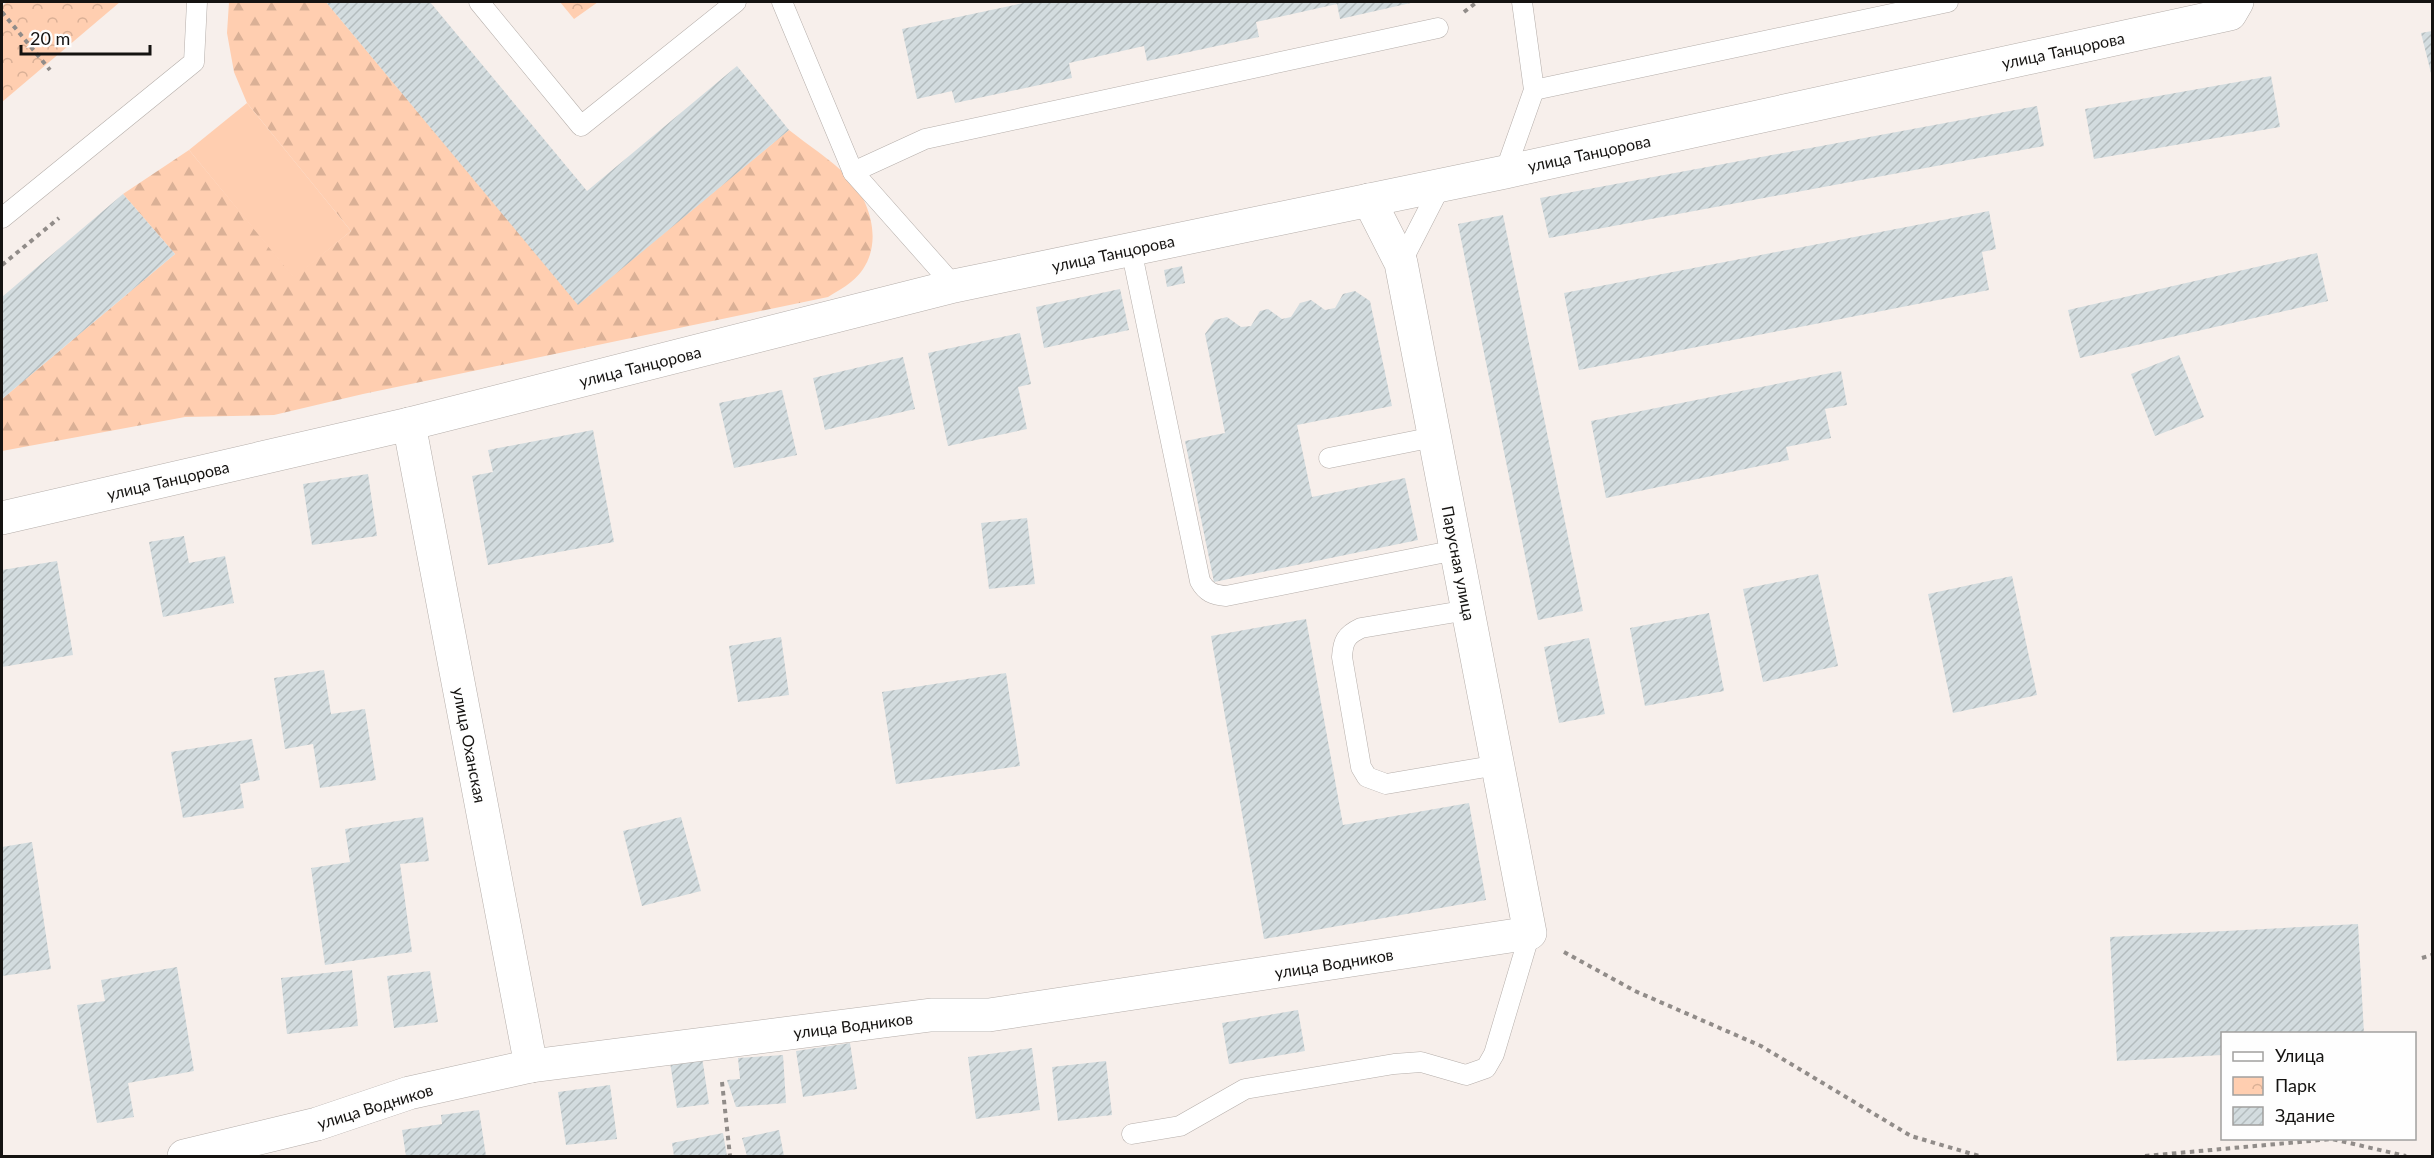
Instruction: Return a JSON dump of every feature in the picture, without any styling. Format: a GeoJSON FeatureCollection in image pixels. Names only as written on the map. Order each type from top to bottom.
{"type":"FeatureCollection","features":[{"type":"Feature","properties":{"kind":"street","name":"улица Танцорова"},"geometry":{"type":"LineString","coordinates":[[2,518],[409,424],[954,286],[1505,172],[2234,8]]}},
{"type":"Feature","properties":{"kind":"street","name":"Парусная улица"},"geometry":{"type":"LineString","coordinates":[[1369,200],[1401,263],[1530,933]]}},
{"type":"Feature","properties":{"kind":"street","name":"улица Оханская"},"geometry":{"type":"LineString","coordinates":[[409,424],[531,1066]]}},
{"type":"Feature","properties":{"kind":"street","name":"улица Водников"},"geometry":{"type":"LineString","coordinates":[[184,1156],[317,1124],[409,1093],[531,1066],[931,1015],[989,1015],[1530,933]]}},
{"type":"Feature","properties":{"kind":"lane"},"geometry":{"type":"LineString","coordinates":[[2,219],[194,62],[197,2]]}},
{"type":"Feature","properties":{"kind":"lane"},"geometry":{"type":"LineString","coordinates":[[479,2],[581,126],[736,2]]}},
{"type":"Feature","properties":{"kind":"lane"},"geometry":{"type":"LineString","coordinates":[[782,2],[853,172],[954,286]]}},
{"type":"Feature","properties":{"kind":"lane"},"geometry":{"type":"LineString","coordinates":[[1505,172],[1534,90],[1521,2]]}},
{"type":"Feature","properties":{"kind":"lane"},"geometry":{"type":"LineString","coordinates":[[1534,90],[1947,2]]}},
{"type":"Feature","properties":{"kind":"lane"},"geometry":{"type":"LineString","coordinates":[[853,172],[925,139],[1438,28]]}},
{"type":"Feature","properties":{"kind":"lane"},"geometry":{"type":"LineString","coordinates":[[1401,263],[1442,185]]}},
{"type":"Feature","properties":{"kind":"lane"},"geometry":{"type":"LineString","coordinates":[[1131,249],[1200,581],[1204,589],[1214,595],[1226,596],[1456,550]]}},
{"type":"Feature","properties":{"kind":"lane"},"geometry":{"type":"LineString","coordinates":[[1329,458],[1434,437]]}},
{"type":"Feature","properties":{"kind":"lane"},"geometry":{"type":"LineString","coordinates":[[1468,610],[1361,628],[1349,633],[1343,643],[1342,657],[1361,767],[1367,777],[1386,784],[1498,765]]}},
{"type":"Feature","properties":{"kind":"lane"},"geometry":{"type":"LineString","coordinates":[[1132,1134],[1180,1126],[1245,1089],[1394,1064],[1421,1062],[1466,1075],[1486,1068],[1494,1054],[1530,933]]}},
{"type":"Feature","properties":{"kind":"path"},"geometry":{"type":"LineString","coordinates":[[2,12],[50,70]]}},
{"type":"Feature","properties":{"kind":"path"},"geometry":{"type":"LineString","coordinates":[[1530,933],[1635,991],[1761,1046],[1911,1136],[1979,1156]]}},
{"type":"Feature","properties":{"kind":"path"},"geometry":{"type":"LineString","coordinates":[[2422,958],[2433,955]]}},
{"type":"Feature","properties":{"kind":"path"},"geometry":{"type":"LineString","coordinates":[[718,1042],[730,1156]]}},
{"type":"Feature","properties":{"kind":"path"},"geometry":{"type":"LineString","coordinates":[[2145,1156],[2320,1140]]}},
{"type":"Feature","properties":{"kind":"path"},"geometry":{"type":"LineString","coordinates":[[2335,1140],[2406,1156]]}},
{"type":"Feature","properties":{"kind":"green space"},"geometry":{"type":"Polygon","coordinates":[[[7,2],[120,2],[2,102],[2,6],[7,2]]]}},
{"type":"Feature","properties":{"kind":"green space"},"geometry":{"type":"Polygon","coordinates":[[[229,2],[326,2],[578,304],[789,130],[833,164],[856,187],[864,200],[872,229],[869,258],[862,271],[851,282],[828,297],[363,394],[274,415],[185,417],[2,451],[2,399],[175,254],[123,194],[189,150],[294,277],[351,231],[247,103],[234,72],[227,33],[229,2]]]}},
{"type":"Feature","properties":{"kind":"green space"},"geometry":{"type":"Polygon","coordinates":[[[560,2],[598,2],[574,19],[560,2]]]}},
{"type":"Feature","properties":{"kind":"green space"},"geometry":{"type":"Polygon","coordinates":[[[247,103],[351,231],[294,278],[189,150],[247,103]]]}},
{"type":"Feature","properties":{"kind":"building"},"geometry":{"type":"Polygon","coordinates":[[[326,2],[430,2],[587,191],[737,66],[789,130],[578,305],[326,2]]]}},
{"type":"Feature","properties":{"kind":"building"},"geometry":{"type":"Polygon","coordinates":[[[1028,2],[1415,2],[1340,19],[1337,4],[1256,22],[1259,37],[1147,61],[1144,46],[1069,63],[1072,78],[955,103],[952,91],[917,99],[902,29],[1028,2]]]}},
{"type":"Feature","properties":{"kind":"building"},"geometry":{"type":"Polygon","coordinates":[[[2432,31],[2432,77],[2421,33],[2432,31]]]}},
{"type":"Feature","properties":{"kind":"building"},"geometry":{"type":"Polygon","coordinates":[[[2271,76],[2280,127],[2094,159],[2085,109],[2271,76]]]}},
{"type":"Feature","properties":{"kind":"building"},"geometry":{"type":"Polygon","coordinates":[[[2037,106],[2044,146],[1549,238],[1540,198],[2037,106]]]}},
{"type":"Feature","properties":{"kind":"building"},"geometry":{"type":"Polygon","coordinates":[[[123,194],[175,254],[2,399],[2,297],[123,194]]]}},
{"type":"Feature","properties":{"kind":"building"},"geometry":{"type":"Polygon","coordinates":[[[1989,211],[1996,249],[1982,252],[1989,290],[1579,370],[1564,293],[1989,211]]]}},
{"type":"Feature","properties":{"kind":"building"},"geometry":{"type":"Polygon","coordinates":[[[1503,215],[1583,611],[1538,620],[1458,224],[1503,215]]]}},
{"type":"Feature","properties":{"kind":"building"},"geometry":{"type":"Polygon","coordinates":[[[2317,253],[2328,301],[2080,358],[2068,310],[2317,253]]]}},
{"type":"Feature","properties":{"kind":"building"},"geometry":{"type":"Polygon","coordinates":[[[1182,266],[1185,283],[1167,287],[1164,270],[1182,266]]]}},
{"type":"Feature","properties":{"kind":"building"},"geometry":{"type":"Polygon","coordinates":[[[1120,289],[1129,330],[1044,348],[1036,307],[1120,289]]]}},
{"type":"Feature","properties":{"kind":"building"},"geometry":{"type":"Polygon","coordinates":[[[1355,291],[1370,301],[1392,406],[1297,425],[1312,497],[1405,478],[1418,540],[1214,582],[1185,441],[1225,433],[1205,334],[1215,320],[1227,317],[1241,327],[1251,326],[1260,311],[1268,309],[1282,319],[1291,317],[1300,303],[1311,300],[1325,310],[1335,308],[1343,294],[1355,291]]]}},
{"type":"Feature","properties":{"kind":"building"},"geometry":{"type":"Polygon","coordinates":[[[1020,333],[1031,384],[1018,387],[1027,429],[948,446],[928,353],[1020,333]]]}},
{"type":"Feature","properties":{"kind":"building"},"geometry":{"type":"Polygon","coordinates":[[[2179,355],[2204,417],[2155,436],[2131,374],[2179,355]]]}},
{"type":"Feature","properties":{"kind":"building"},"geometry":{"type":"Polygon","coordinates":[[[903,357],[915,409],[825,430],[813,378],[903,357]]]}},
{"type":"Feature","properties":{"kind":"building"},"geometry":{"type":"Polygon","coordinates":[[[1841,371],[1847,405],[1825,409],[1831,438],[1786,447],[1789,460],[1606,498],[1591,421],[1841,371]]]}},
{"type":"Feature","properties":{"kind":"building"},"geometry":{"type":"Polygon","coordinates":[[[782,390],[797,455],[734,468],[719,403],[782,390]]]}},
{"type":"Feature","properties":{"kind":"building"},"geometry":{"type":"Polygon","coordinates":[[[593,430],[614,542],[488,565],[472,476],[493,472],[488,450],[593,430]]]}},
{"type":"Feature","properties":{"kind":"building"},"geometry":{"type":"Polygon","coordinates":[[[368,474],[377,536],[312,545],[303,484],[368,474]]]}},
{"type":"Feature","properties":{"kind":"building"},"geometry":{"type":"Polygon","coordinates":[[[1027,518],[1035,584],[989,589],[981,523],[1027,518]]]}},
{"type":"Feature","properties":{"kind":"building"},"geometry":{"type":"Polygon","coordinates":[[[184,536],[189,563],[225,556],[234,603],[163,617],[149,542],[184,536]]]}},
{"type":"Feature","properties":{"kind":"building"},"geometry":{"type":"Polygon","coordinates":[[[57,561],[73,655],[2,667],[2,570],[57,561]]]}},
{"type":"Feature","properties":{"kind":"building"},"geometry":{"type":"Polygon","coordinates":[[[1818,574],[1838,666],[1763,682],[1743,589],[1818,574]]]}},
{"type":"Feature","properties":{"kind":"building"},"geometry":{"type":"Polygon","coordinates":[[[2012,576],[2037,695],[1953,713],[1928,594],[2012,576]]]}},
{"type":"Feature","properties":{"kind":"building"},"geometry":{"type":"Polygon","coordinates":[[[1709,613],[1724,691],[1645,706],[1630,628],[1709,613]]]}},
{"type":"Feature","properties":{"kind":"building"},"geometry":{"type":"Polygon","coordinates":[[[1306,619],[1343,825],[1469,803],[1486,900],[1264,939],[1211,636],[1306,619]]]}},
{"type":"Feature","properties":{"kind":"building"},"geometry":{"type":"Polygon","coordinates":[[[781,637],[789,695],[738,702],[729,646],[781,637]]]}},
{"type":"Feature","properties":{"kind":"building"},"geometry":{"type":"Polygon","coordinates":[[[1589,638],[1605,714],[1559,723],[1544,647],[1589,638]]]}},
{"type":"Feature","properties":{"kind":"building"},"geometry":{"type":"Polygon","coordinates":[[[324,670],[331,714],[365,709],[376,780],[320,788],[313,744],[285,749],[274,678],[324,670]]]}},
{"type":"Feature","properties":{"kind":"building"},"geometry":{"type":"Polygon","coordinates":[[[1006,673],[1020,766],[896,784],[882,692],[1006,673]]]}},
{"type":"Feature","properties":{"kind":"building"},"geometry":{"type":"Polygon","coordinates":[[[252,739],[260,780],[240,784],[244,808],[183,818],[171,752],[252,739]]]}},
{"type":"Feature","properties":{"kind":"building"},"geometry":{"type":"Polygon","coordinates":[[[423,817],[429,861],[400,864],[412,952],[325,965],[311,868],[350,862],[345,829],[423,817]]]}},
{"type":"Feature","properties":{"kind":"building"},"geometry":{"type":"Polygon","coordinates":[[[681,817],[701,891],[642,906],[623,831],[681,817]]]}},
{"type":"Feature","properties":{"kind":"building"},"geometry":{"type":"Polygon","coordinates":[[[32,842],[51,969],[2,976],[2,847],[32,842]]]}},
{"type":"Feature","properties":{"kind":"building"},"geometry":{"type":"Polygon","coordinates":[[[2358,924],[2364,1032],[2221,1032],[2221,1055],[2117,1061],[2110,937],[2358,924]]]}},
{"type":"Feature","properties":{"kind":"building"},"geometry":{"type":"Polygon","coordinates":[[[177,967],[194,1071],[128,1083],[134,1117],[97,1123],[77,1005],[105,1001],[101,980],[177,967]]]}},
{"type":"Feature","properties":{"kind":"building"},"geometry":{"type":"Polygon","coordinates":[[[352,970],[358,1026],[287,1034],[281,978],[352,970]]]}},
{"type":"Feature","properties":{"kind":"building"},"geometry":{"type":"Polygon","coordinates":[[[430,971],[438,1022],[394,1028],[387,976],[430,971]]]}},
{"type":"Feature","properties":{"kind":"building"},"geometry":{"type":"Polygon","coordinates":[[[1298,1010],[1305,1051],[1229,1064],[1222,1023],[1298,1010]]]}},
{"type":"Feature","properties":{"kind":"building"},"geometry":{"type":"Polygon","coordinates":[[[850,1043],[857,1089],[803,1097],[796,1051],[850,1043]]]}},
{"type":"Feature","properties":{"kind":"building"},"geometry":{"type":"Polygon","coordinates":[[[1032,1048],[1040,1110],[976,1119],[968,1057],[1032,1048]]]}},
{"type":"Feature","properties":{"kind":"building"},"geometry":{"type":"Polygon","coordinates":[[[783,1055],[786,1103],[736,1107],[727,1080],[740,1079],[738,1058],[783,1055]]]}},
{"type":"Feature","properties":{"kind":"building"},"geometry":{"type":"Polygon","coordinates":[[[702,1057],[709,1104],[677,1108],[670,1062],[702,1057]]]}},
{"type":"Feature","properties":{"kind":"building"},"geometry":{"type":"Polygon","coordinates":[[[1106,1061],[1112,1115],[1058,1121],[1052,1067],[1106,1061]]]}},
{"type":"Feature","properties":{"kind":"building"},"geometry":{"type":"Polygon","coordinates":[[[610,1085],[617,1139],[566,1145],[558,1092],[610,1085]]]}},
{"type":"Feature","properties":{"kind":"building"},"geometry":{"type":"Polygon","coordinates":[[[479,1110],[486,1156],[406,1156],[402,1130],[442,1124],[441,1115],[479,1110]]]}},
{"type":"Feature","properties":{"kind":"building"},"geometry":{"type":"Polygon","coordinates":[[[779,1130],[784,1156],[747,1156],[742,1138],[779,1130]]]}},
{"type":"Feature","properties":{"kind":"building"},"geometry":{"type":"Polygon","coordinates":[[[723,1133],[727,1156],[674,1156],[672,1143],[723,1133]]]}}]}
